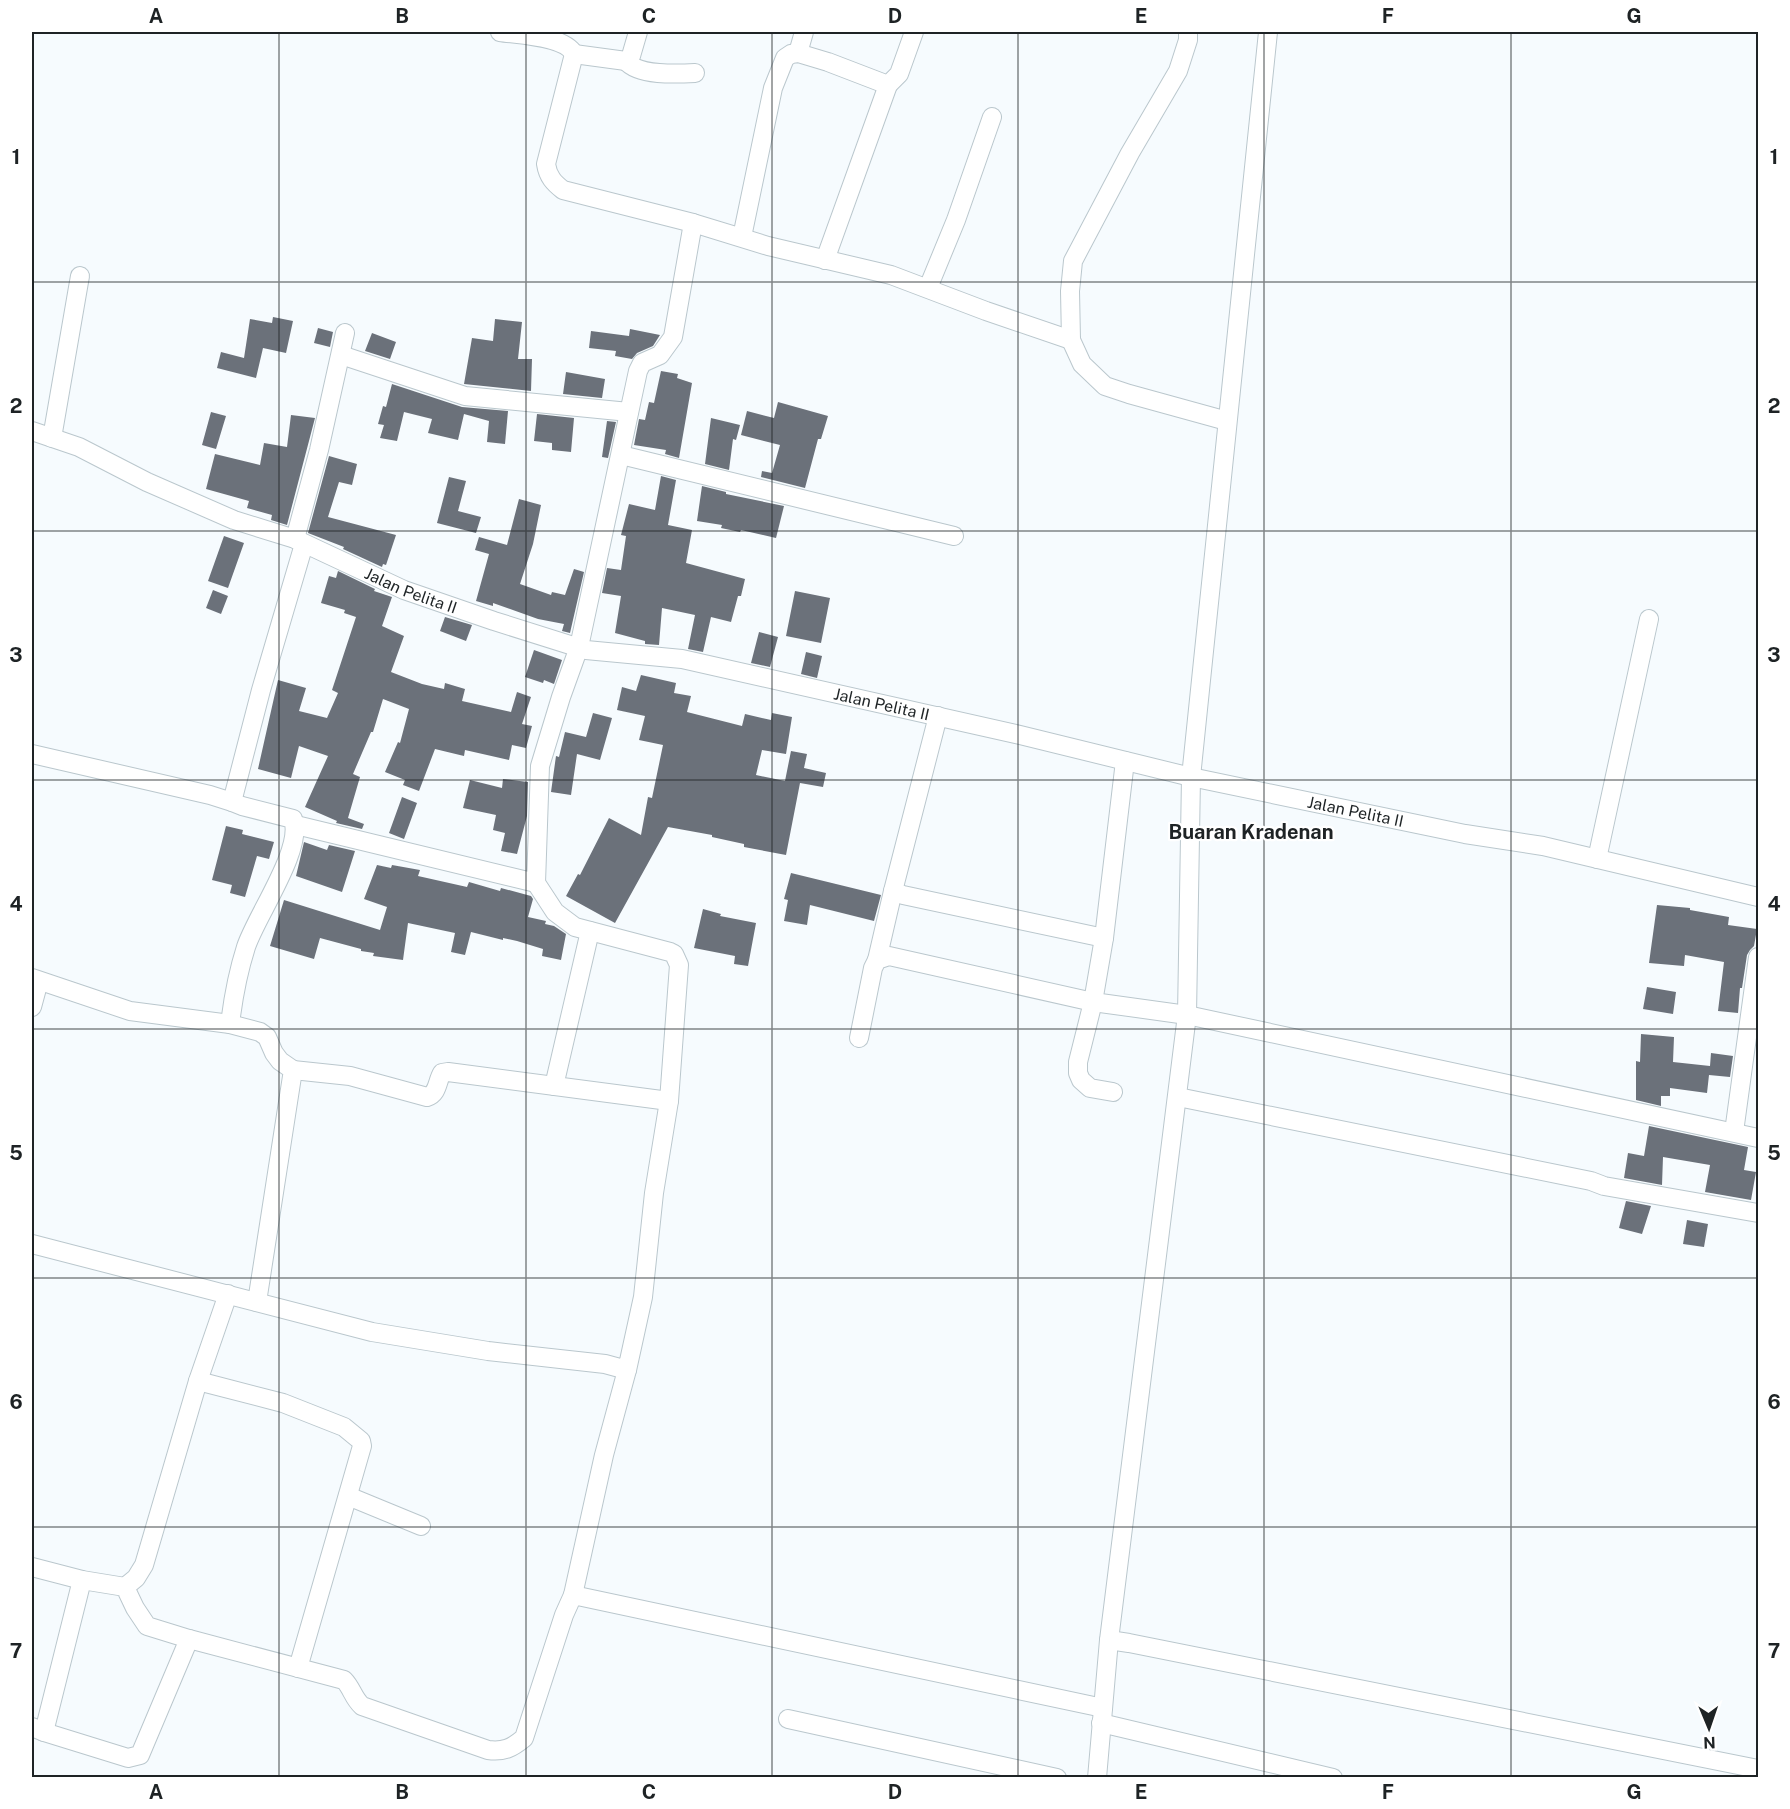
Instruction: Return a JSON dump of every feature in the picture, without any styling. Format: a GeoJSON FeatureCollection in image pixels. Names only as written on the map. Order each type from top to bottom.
{"type":"FeatureCollection","features":[{"type":"Feature","properties":{"kind":"street"},"geometry":{"type":"LineString","coordinates":[[500,32],[561,42],[570,47],[574,54],[546,164],[553,182],[563,190],[693,223],[768,246],[891,276],[1071,340]]}},
{"type":"Feature","properties":{"kind":"street"},"geometry":{"type":"LineString","coordinates":[[626,61],[631,56],[639,32]]}},
{"type":"Feature","properties":{"kind":"street"},"geometry":{"type":"LineString","coordinates":[[798,53],[804,32]]}},
{"type":"Feature","properties":{"kind":"street"},"geometry":{"type":"LineString","coordinates":[[825,260],[888,85],[899,74],[914,32]]}},
{"type":"Feature","properties":{"kind":"street"},"geometry":{"type":"LineString","coordinates":[[1188,32],[1188,40],[1178,71],[1130,153],[1073,261],[1070,291],[1071,340],[1082,364],[1105,386],[1129,394],[1228,416]]}},
{"type":"Feature","properties":{"kind":"street"},"geometry":{"type":"LineString","coordinates":[[1096,1778],[1109,1641],[1187,1015],[1191,777],[1268,32]]}},
{"type":"Feature","properties":{"kind":"street"},"geometry":{"type":"LineString","coordinates":[[742,237],[773,88],[785,58],[798,53],[888,85]]}},
{"type":"Feature","properties":{"kind":"street"},"geometry":{"type":"LineString","coordinates":[[574,54],[626,61],[630,66],[646,71],[669,74],[695,73]]}},
{"type":"Feature","properties":{"kind":"street"},"geometry":{"type":"LineString","coordinates":[[928,288],[956,220],[992,117]]}},
{"type":"Feature","properties":{"kind":"street"},"geometry":{"type":"LineString","coordinates":[[125,1587],[147,1626],[344,1680],[355,1700],[362,1706],[488,1750],[500,1752],[514,1747],[524,1738],[564,1615],[577,1596],[604,1455],[627,1370],[643,1298],[654,1193],[669,1101],[680,972],[677,960],[670,952],[575,927],[555,912],[536,883],[540,766],[579,647],[640,365],[660,355],[673,337],[693,223]]}},
{"type":"Feature","properties":{"kind":"street"},"geometry":{"type":"LineString","coordinates":[[52,438],[80,276]]}},
{"type":"Feature","properties":{"kind":"street"},"geometry":{"type":"LineString","coordinates":[[232,802],[299,542],[345,333]]}},
{"type":"Feature","properties":{"kind":"street"},"geometry":{"type":"LineString","coordinates":[[341,355],[465,396],[629,412]]}},
{"type":"Feature","properties":{"kind":"street","name":"Jalan Pelita II"},"geometry":{"type":"LineString","coordinates":[[32,431],[79,447],[147,482],[234,520],[299,542],[404,590],[579,647],[682,659],[938,716],[1191,777],[1465,834],[1543,846],[1758,897]]}},
{"type":"Feature","properties":{"kind":"street"},"geometry":{"type":"LineString","coordinates":[[621,455],[954,536]]}},
{"type":"Feature","properties":{"kind":"street"},"geometry":{"type":"LineString","coordinates":[[1598,859],[1649,619]]}},
{"type":"Feature","properties":{"kind":"street"},"geometry":{"type":"LineString","coordinates":[[859,1038],[873,968],[877,960],[938,716]]}},
{"type":"Feature","properties":{"kind":"street"},"geometry":{"type":"LineString","coordinates":[[32,753],[210,795],[293,819],[296,832],[283,871],[246,946],[230,1024]]}},
{"type":"Feature","properties":{"kind":"street"},"geometry":{"type":"LineString","coordinates":[[1113,1092],[1090,1088],[1081,1080],[1078,1073],[1078,1062],[1093,1002],[1104,938],[1125,761]]}},
{"type":"Feature","properties":{"kind":"street"},"geometry":{"type":"LineString","coordinates":[[296,825],[536,883]]}},
{"type":"Feature","properties":{"kind":"street"},"geometry":{"type":"LineString","coordinates":[[893,891],[1104,938]]}},
{"type":"Feature","properties":{"kind":"street"},"geometry":{"type":"LineString","coordinates":[[554,1086],[590,930]]}},
{"type":"Feature","properties":{"kind":"street"},"geometry":{"type":"LineString","coordinates":[[877,960],[890,956],[900,957],[1093,1002],[1187,1015],[1758,1138]]}},
{"type":"Feature","properties":{"kind":"street"},"geometry":{"type":"LineString","coordinates":[[1734,1132],[1758,957]]}},
{"type":"Feature","properties":{"kind":"street"},"geometry":{"type":"LineString","coordinates":[[32,1007],[35,980],[130,1011],[230,1024],[260,1032],[267,1037],[280,1061],[293,1070],[350,1076],[427,1097],[432,1096],[435,1092],[442,1073],[448,1072],[669,1101]]}},
{"type":"Feature","properties":{"kind":"street"},"geometry":{"type":"LineString","coordinates":[[257,1302],[293,1070]]}},
{"type":"Feature","properties":{"kind":"street"},"geometry":{"type":"LineString","coordinates":[[1178,1097],[1591,1181],[1605,1186],[1758,1213]]}},
{"type":"Feature","properties":{"kind":"street"},"geometry":{"type":"LineString","coordinates":[[32,1244],[372,1332],[488,1351],[605,1364],[627,1370]]}},
{"type":"Feature","properties":{"kind":"street"},"geometry":{"type":"LineString","coordinates":[[32,1567],[82,1580],[125,1587],[136,1578],[144,1565],[198,1381],[228,1294]]}},
{"type":"Feature","properties":{"kind":"street"},"geometry":{"type":"LineString","coordinates":[[198,1381],[283,1403],[344,1428],[358,1437],[362,1446],[298,1668]]}},
{"type":"Feature","properties":{"kind":"street"},"geometry":{"type":"LineString","coordinates":[[348,1496],[420,1526]]}},
{"type":"Feature","properties":{"kind":"street"},"geometry":{"type":"LineString","coordinates":[[82,1580],[38,1730],[128,1758],[140,1755],[189,1639]]}},
{"type":"Feature","properties":{"kind":"street"},"geometry":{"type":"LineString","coordinates":[[577,1596],[1102,1716],[1333,1778]]}},
{"type":"Feature","properties":{"kind":"street"},"geometry":{"type":"LineString","coordinates":[[1109,1641],[1141,1645],[1758,1769]]}},
{"type":"Feature","properties":{"kind":"street"},"geometry":{"type":"LineString","coordinates":[[788,1719],[1057,1778]]}},
{"type":"Feature","properties":{"kind":"building"},"geometry":{"type":"Polygon","coordinates":[[[273,317],[293,321],[286,353],[263,348],[256,378],[217,368],[221,352],[244,358],[250,319],[272,323],[273,317]]]}},
{"type":"Feature","properties":{"kind":"building"},"geometry":{"type":"Polygon","coordinates":[[[495,319],[522,322],[518,359],[532,359],[531,391],[464,384],[472,338],[493,341],[495,319]]]}},
{"type":"Feature","properties":{"kind":"building"},"geometry":{"type":"Polygon","coordinates":[[[318,328],[333,332],[330,347],[314,343],[318,328]]]}},
{"type":"Feature","properties":{"kind":"building"},"geometry":{"type":"Polygon","coordinates":[[[630,329],[660,335],[653,346],[637,353],[632,359],[615,356],[616,351],[589,348],[591,331],[629,336],[630,329]]]}},
{"type":"Feature","properties":{"kind":"building"},"geometry":{"type":"Polygon","coordinates":[[[372,333],[396,342],[390,359],[365,351],[372,333]]]}},
{"type":"Feature","properties":{"kind":"building"},"geometry":{"type":"Polygon","coordinates":[[[661,371],[678,374],[677,378],[692,383],[679,458],[665,454],[666,450],[634,445],[639,419],[645,420],[649,402],[654,403],[661,371]]]}},
{"type":"Feature","properties":{"kind":"building"},"geometry":{"type":"Polygon","coordinates":[[[566,372],[605,379],[602,398],[563,394],[566,372]]]}},
{"type":"Feature","properties":{"kind":"building"},"geometry":{"type":"Polygon","coordinates":[[[392,384],[462,407],[508,411],[505,444],[487,442],[489,421],[464,414],[458,440],[428,433],[432,419],[404,412],[397,441],[380,438],[384,425],[378,424],[383,406],[386,407],[392,384]]]}},
{"type":"Feature","properties":{"kind":"building"},"geometry":{"type":"Polygon","coordinates":[[[778,402],[828,416],[821,439],[818,439],[805,488],[761,477],[762,471],[772,473],[780,445],[741,435],[747,411],[774,418],[778,402]]]}},
{"type":"Feature","properties":{"kind":"building"},"geometry":{"type":"Polygon","coordinates":[[[211,412],[226,416],[216,449],[202,445],[211,412]]]}},
{"type":"Feature","properties":{"kind":"building"},"geometry":{"type":"Polygon","coordinates":[[[537,414],[574,418],[571,452],[552,450],[552,443],[534,441],[537,414]]]}},
{"type":"Feature","properties":{"kind":"building"},"geometry":{"type":"Polygon","coordinates":[[[291,415],[315,418],[287,525],[271,520],[272,515],[247,508],[249,501],[206,489],[215,454],[260,465],[264,443],[287,447],[291,415]]]}},
{"type":"Feature","properties":{"kind":"building"},"geometry":{"type":"Polygon","coordinates":[[[711,418],[740,425],[736,440],[733,439],[729,470],[705,464],[711,418]]]}},
{"type":"Feature","properties":{"kind":"building"},"geometry":{"type":"Polygon","coordinates":[[[607,421],[616,422],[608,458],[602,457],[607,421]]]}},
{"type":"Feature","properties":{"kind":"building"},"geometry":{"type":"Polygon","coordinates":[[[329,456],[357,464],[352,485],[339,482],[328,517],[396,535],[386,565],[383,564],[382,567],[343,549],[344,547],[308,533],[329,456]]]}},
{"type":"Feature","properties":{"kind":"building"},"geometry":{"type":"Polygon","coordinates":[[[661,476],[676,480],[668,525],[692,530],[686,563],[745,579],[731,622],[711,617],[703,652],[688,649],[695,615],[662,608],[659,645],[645,644],[645,641],[615,633],[621,596],[602,593],[607,568],[621,570],[626,536],[621,535],[629,504],[655,510],[661,476]]]}},
{"type":"Feature","properties":{"kind":"building"},"geometry":{"type":"Polygon","coordinates":[[[449,477],[466,481],[458,511],[481,517],[476,533],[437,523],[449,477]]]}},
{"type":"Feature","properties":{"kind":"building"},"geometry":{"type":"Polygon","coordinates":[[[702,486],[726,492],[726,494],[784,506],[776,538],[697,521],[702,486]]]}},
{"type":"Feature","properties":{"kind":"building"},"geometry":{"type":"Polygon","coordinates":[[[519,499],[541,505],[533,544],[520,584],[551,595],[552,592],[565,595],[574,569],[584,572],[570,633],[562,631],[564,624],[538,619],[493,603],[493,606],[476,601],[489,554],[475,550],[479,537],[507,545],[519,499]]]}},
{"type":"Feature","properties":{"kind":"building"},"geometry":{"type":"Polygon","coordinates":[[[224,536],[244,543],[228,588],[208,581],[224,536]]]}},
{"type":"Feature","properties":{"kind":"building"},"geometry":{"type":"Polygon","coordinates":[[[338,571],[375,589],[374,591],[392,597],[382,626],[404,636],[391,672],[422,684],[444,689],[445,683],[465,689],[462,701],[511,712],[517,692],[531,697],[522,724],[532,726],[526,748],[512,745],[509,760],[465,750],[464,756],[435,749],[419,791],[403,785],[405,780],[385,772],[398,742],[400,743],[409,709],[383,699],[373,732],[371,732],[353,774],[360,777],[348,818],[364,824],[362,829],[336,823],[337,821],[305,807],[328,756],[299,746],[291,778],[258,769],[278,680],[306,688],[299,711],[327,718],[338,693],[332,690],[356,617],[344,613],[345,610],[321,603],[329,576],[336,578],[338,571]]]}},
{"type":"Feature","properties":{"kind":"building"},"geometry":{"type":"Polygon","coordinates":[[[213,590],[228,596],[221,614],[206,608],[213,590]]]}},
{"type":"Feature","properties":{"kind":"building"},"geometry":{"type":"Polygon","coordinates":[[[795,591],[830,598],[821,643],[786,636],[795,591]]]}},
{"type":"Feature","properties":{"kind":"building"},"geometry":{"type":"Polygon","coordinates":[[[445,617],[472,625],[466,641],[440,631],[445,617]]]}},
{"type":"Feature","properties":{"kind":"building"},"geometry":{"type":"Polygon","coordinates":[[[759,632],[778,637],[770,667],[751,663],[759,632]]]}},
{"type":"Feature","properties":{"kind":"building"},"geometry":{"type":"Polygon","coordinates":[[[534,650],[562,660],[554,684],[525,677],[534,650]]]}},
{"type":"Feature","properties":{"kind":"building"},"geometry":{"type":"Polygon","coordinates":[[[806,652],[822,656],[817,678],[801,674],[806,652]]]}},
{"type":"Feature","properties":{"kind":"building"},"geometry":{"type":"Polygon","coordinates":[[[641,675],[676,683],[674,693],[691,696],[687,712],[742,726],[745,714],[771,720],[772,713],[792,717],[786,754],[762,750],[756,775],[785,781],[791,751],[807,754],[804,768],[826,773],[823,787],[800,783],[786,855],[744,847],[744,844],[712,837],[712,835],[668,827],[615,923],[566,896],[578,874],[580,875],[609,818],[641,835],[648,797],[652,798],[663,745],[639,740],[645,716],[617,710],[622,687],[636,691],[641,675]]]}},
{"type":"Feature","properties":{"kind":"building"},"geometry":{"type":"Polygon","coordinates":[[[593,713],[612,718],[600,760],[577,754],[571,795],[551,792],[556,756],[559,757],[565,732],[586,737],[593,713]]]}},
{"type":"Feature","properties":{"kind":"building"},"geometry":{"type":"Polygon","coordinates":[[[503,779],[528,782],[527,816],[517,854],[501,851],[505,833],[493,830],[496,815],[463,808],[470,780],[502,788],[503,779]]]}},
{"type":"Feature","properties":{"kind":"building"},"geometry":{"type":"Polygon","coordinates":[[[402,797],[417,803],[404,839],[389,833],[402,797]]]}},
{"type":"Feature","properties":{"kind":"building"},"geometry":{"type":"Polygon","coordinates":[[[226,826],[243,830],[242,834],[274,842],[269,859],[257,856],[245,897],[230,893],[232,885],[212,880],[226,826]]]}},
{"type":"Feature","properties":{"kind":"building"},"geometry":{"type":"Polygon","coordinates":[[[304,842],[327,850],[329,845],[355,851],[342,892],[296,876],[304,842]]]}},
{"type":"Feature","properties":{"kind":"building"},"geometry":{"type":"Polygon","coordinates":[[[377,865],[420,870],[418,876],[467,887],[469,882],[500,891],[501,888],[531,896],[533,899],[528,917],[546,921],[545,924],[554,926],[566,934],[561,960],[542,956],[543,949],[517,941],[471,932],[465,955],[451,952],[455,933],[408,923],[403,960],[373,956],[374,953],[320,938],[314,959],[270,946],[284,900],[380,930],[387,907],[364,899],[377,865]]]}},
{"type":"Feature","properties":{"kind":"building"},"geometry":{"type":"Polygon","coordinates":[[[791,873],[881,895],[874,921],[810,905],[807,925],[784,921],[788,900],[784,899],[791,873]]]}},
{"type":"Feature","properties":{"kind":"building"},"geometry":{"type":"Polygon","coordinates":[[[1657,905],[1690,908],[1690,910],[1729,917],[1728,925],[1757,929],[1754,946],[1747,955],[1742,988],[1740,988],[1738,1013],[1718,1011],[1724,962],[1685,955],[1684,966],[1649,963],[1657,905]]]}},
{"type":"Feature","properties":{"kind":"building"},"geometry":{"type":"Polygon","coordinates":[[[703,909],[721,914],[720,916],[756,923],[748,966],[734,964],[735,956],[694,948],[703,909]]]}},
{"type":"Feature","properties":{"kind":"building"},"geometry":{"type":"Polygon","coordinates":[[[1647,987],[1676,992],[1673,1014],[1643,1009],[1647,987]]]}},
{"type":"Feature","properties":{"kind":"building"},"geometry":{"type":"Polygon","coordinates":[[[1641,1034],[1674,1037],[1673,1062],[1710,1066],[1711,1053],[1733,1056],[1730,1077],[1709,1075],[1707,1093],[1670,1088],[1670,1096],[1661,1096],[1661,1106],[1636,1100],[1636,1061],[1640,1062],[1641,1034]]]}},
{"type":"Feature","properties":{"kind":"building"},"geometry":{"type":"Polygon","coordinates":[[[1649,1126],[1748,1147],[1744,1170],[1756,1172],[1751,1200],[1705,1192],[1710,1165],[1663,1157],[1662,1185],[1624,1178],[1628,1153],[1644,1156],[1649,1126]]]}},
{"type":"Feature","properties":{"kind":"building"},"geometry":{"type":"Polygon","coordinates":[[[1626,1201],[1651,1206],[1642,1234],[1619,1228],[1626,1201]]]}},
{"type":"Feature","properties":{"kind":"building"},"geometry":{"type":"Polygon","coordinates":[[[1687,1220],[1708,1224],[1704,1247],[1683,1244],[1687,1220]]]}},
{"type":"Feature","properties":{"kind":"district","name":"Buaran Kradenan"},"geometry":{"type":"Point","coordinates":[1251,832]}}]}
